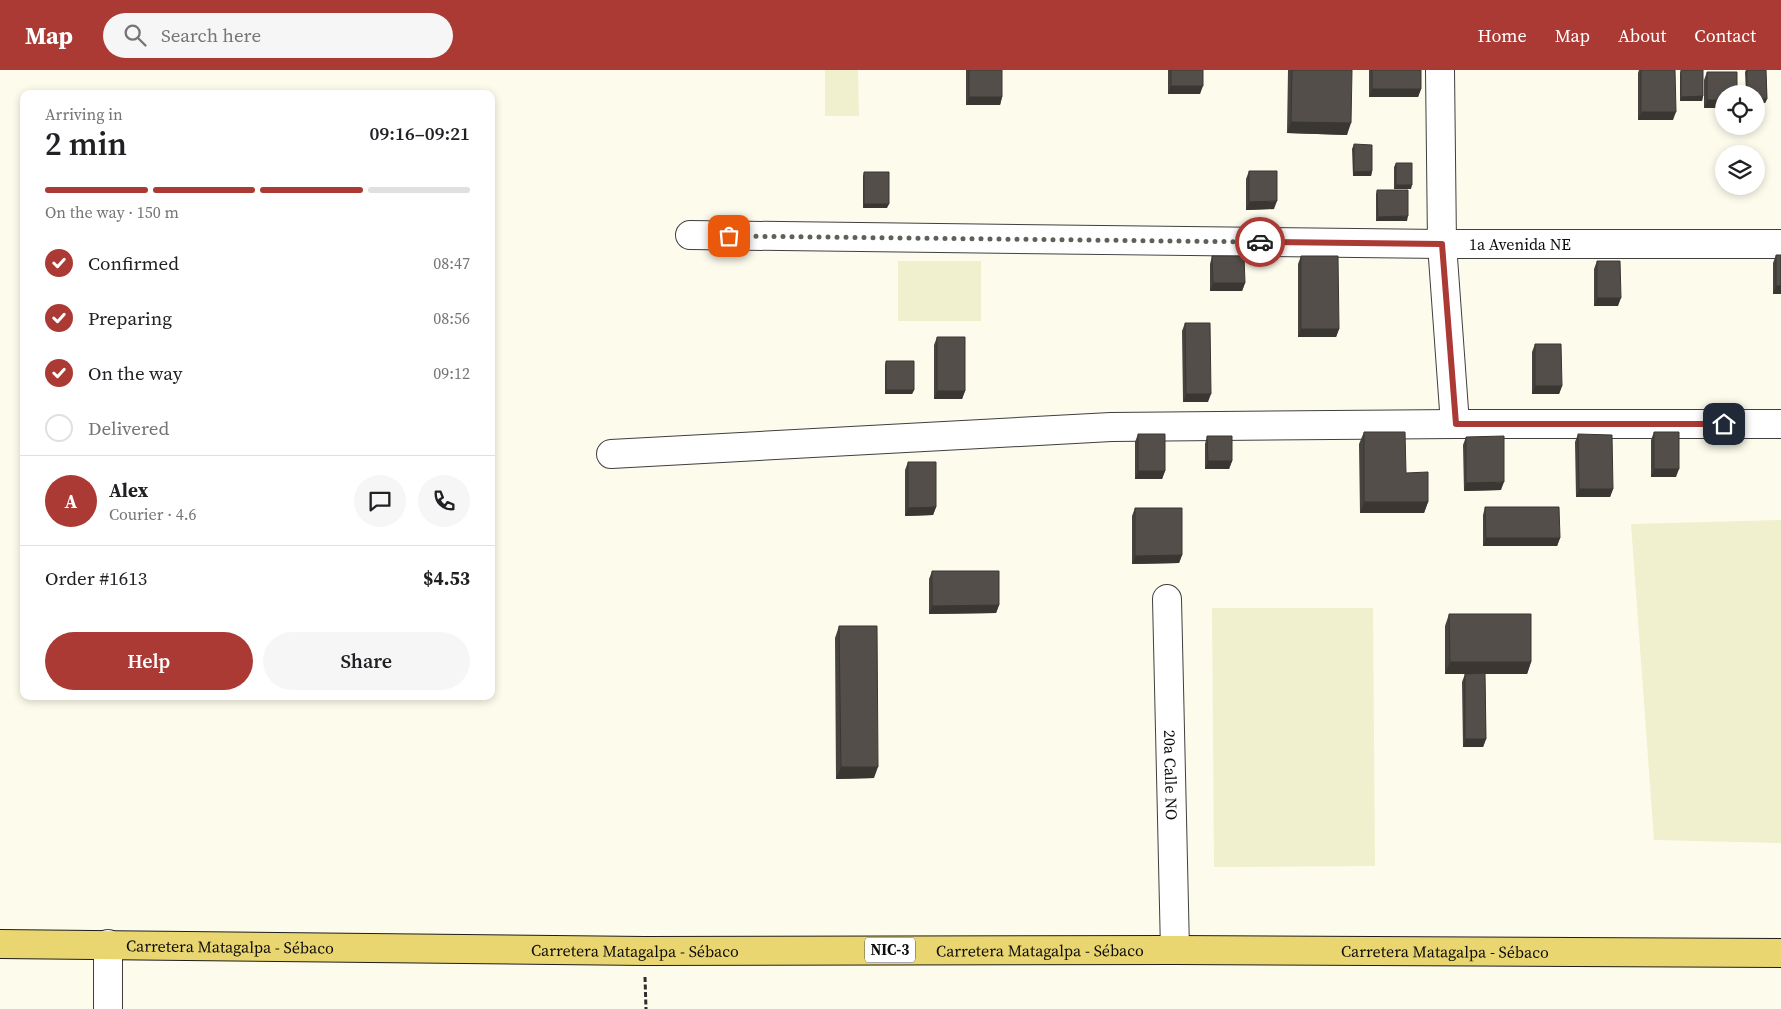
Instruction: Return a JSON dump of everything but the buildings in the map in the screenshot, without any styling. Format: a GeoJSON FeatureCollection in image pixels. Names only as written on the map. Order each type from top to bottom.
{"type":"FeatureCollection","features":[{"type":"Feature","properties":{"kind":"main road","name":"Carretera Matagalpa - Sébaco"},"geometry":{"type":"LineString","coordinates":[[0,944],[645,951],[1175,950],[1781,953]]}},
{"type":"Feature","properties":{"kind":"street"},"geometry":{"type":"LineString","coordinates":[[1440,70],[1442,244],[1456,424]]}},
{"type":"Feature","properties":{"kind":"street","name":"1a Avenida NE"},"geometry":{"type":"LineString","coordinates":[[690,235],[1442,244],[1781,244]]}},
{"type":"Feature","properties":{"kind":"street"},"geometry":{"type":"LineString","coordinates":[[1442,244],[1781,254]]}},
{"type":"Feature","properties":{"kind":"street"},"geometry":{"type":"LineString","coordinates":[[611,454],[1111,427],[1781,424]]}},
{"type":"Feature","properties":{"kind":"street","name":"20a Calle NO"},"geometry":{"type":"LineString","coordinates":[[1167,599],[1175,950]]}},
{"type":"Feature","properties":{"kind":"street"},"geometry":{"type":"LineString","coordinates":[[108,944],[108,1009]]}},
{"type":"Feature","properties":{"kind":"green space"},"geometry":{"type":"Polygon","coordinates":[[[825,70],[858,70],[859,116],[825,116],[825,70]]]}},
{"type":"Feature","properties":{"kind":"green space"},"geometry":{"type":"Polygon","coordinates":[[[898,261],[981,261],[981,321],[898,321],[898,261]]]}},
{"type":"Feature","properties":{"kind":"green space"},"geometry":{"type":"Polygon","coordinates":[[[1781,520],[1781,843],[1654,840],[1631,524],[1781,520]]]}},
{"type":"Feature","properties":{"kind":"green space"},"geometry":{"type":"Polygon","coordinates":[[[1212,608],[1373,608],[1375,866],[1214,867],[1212,608]]]}},
{"type":"Feature","properties":{"kind":"way so far"},"geometry":{"type":"LineString","coordinates":[[729,236],[1260,242]]}},
{"type":"Feature","properties":{"kind":"route"},"geometry":{"type":"LineString","coordinates":[[1260,242],[1442,244],[1456,424],[1724,424]]}}]}
